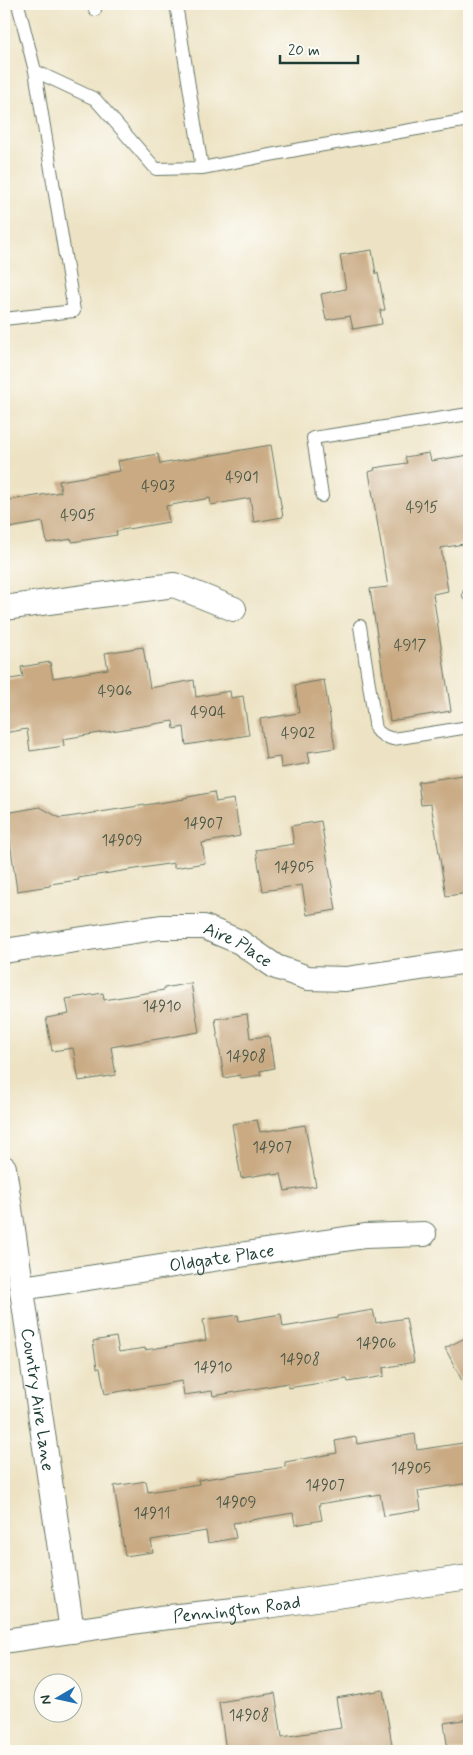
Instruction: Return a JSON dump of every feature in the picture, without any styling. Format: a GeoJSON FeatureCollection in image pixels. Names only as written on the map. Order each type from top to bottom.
{"type":"FeatureCollection","features":[{"type":"Feature","properties":{"kind":"street"},"geometry":{"type":"LineString","coordinates":[[4,608],[174,585],[234,609]]}},
{"type":"Feature","properties":{"kind":"street","name":"Aire Place"},"geometry":{"type":"LineString","coordinates":[[4,951],[161,927],[204,927],[240,942],[276,967],[308,978],[346,979],[469,961]]}},
{"type":"Feature","properties":{"kind":"street","name":"Country Aire Lane"},"geometry":{"type":"LineString","coordinates":[[4,1168],[72,1631]]}},
{"type":"Feature","properties":{"kind":"street","name":"Oldgate Place"},"geometry":{"type":"LineString","coordinates":[[22,1288],[365,1236],[424,1234]]}},
{"type":"Feature","properties":{"kind":"street","name":"Pennington Road"},"geometry":{"type":"LineString","coordinates":[[4,1641],[160,1618],[253,1608],[469,1576]]}},
{"type":"Feature","properties":{"kind":"lane"},"geometry":{"type":"LineString","coordinates":[[4,319],[74,311],[35,71],[18,4]]}},
{"type":"Feature","properties":{"kind":"lane"},"geometry":{"type":"LineString","coordinates":[[176,4],[202,168]]}},
{"type":"Feature","properties":{"kind":"lane"},"geometry":{"type":"LineString","coordinates":[[35,71],[95,99],[156,169],[202,168],[312,146],[469,120]]}},
{"type":"Feature","properties":{"kind":"lane"},"geometry":{"type":"LineString","coordinates":[[322,496],[313,438],[469,414]]}},
{"type":"Feature","properties":{"kind":"lane"},"geometry":{"type":"LineString","coordinates":[[360,626],[376,730],[384,736],[393,739],[469,728]]}},
{"type":"Feature","properties":{"kind":"building"},"geometry":{"type":"Polygon","coordinates":[[[372,250],[385,310],[380,310],[382,324],[353,329],[350,316],[326,320],[321,294],[346,289],[340,255],[372,250]]]}},
{"type":"Feature","properties":{"kind":"building"},"geometry":{"type":"Polygon","coordinates":[[[271,445],[283,517],[254,522],[250,498],[211,505],[210,498],[166,506],[169,522],[116,531],[117,535],[72,542],[72,539],[47,543],[43,522],[4,529],[4,501],[61,492],[59,481],[120,471],[118,461],[158,454],[160,464],[271,445]]]}},
{"type":"Feature","properties":{"kind":"building"},"geometry":{"type":"Polygon","coordinates":[[[429,453],[431,461],[469,455],[469,543],[441,548],[448,591],[433,594],[451,711],[390,721],[370,589],[388,587],[369,472],[375,470],[374,468],[407,463],[405,457],[429,453]]]}},
{"type":"Feature","properties":{"kind":"building"},"geometry":{"type":"Polygon","coordinates":[[[143,647],[150,688],[194,680],[196,697],[230,691],[231,698],[243,696],[249,735],[186,745],[184,727],[174,729],[173,721],[63,739],[64,746],[30,751],[27,729],[4,733],[4,680],[23,677],[21,667],[50,662],[53,678],[108,669],[105,653],[143,647]]]}},
{"type":"Feature","properties":{"kind":"building"},"geometry":{"type":"Polygon","coordinates":[[[324,680],[335,748],[308,752],[310,763],[281,768],[280,757],[266,759],[260,719],[299,713],[295,685],[324,680]]]}},
{"type":"Feature","properties":{"kind":"building"},"geometry":{"type":"Polygon","coordinates":[[[469,774],[469,893],[446,896],[431,804],[421,805],[418,782],[469,774]]]}},
{"type":"Feature","properties":{"kind":"building"},"geometry":{"type":"Polygon","coordinates":[[[214,792],[216,802],[234,799],[240,836],[202,843],[205,863],[174,868],[174,863],[78,878],[79,880],[17,891],[6,813],[40,807],[60,818],[184,799],[214,792]]]}},
{"type":"Feature","properties":{"kind":"building"},"geometry":{"type":"Polygon","coordinates":[[[321,821],[336,910],[307,915],[302,885],[263,891],[256,850],[294,844],[291,826],[321,821]]]}},
{"type":"Feature","properties":{"kind":"building"},"geometry":{"type":"Polygon","coordinates":[[[191,983],[199,1032],[111,1047],[116,1075],[79,1081],[73,1048],[52,1051],[46,1018],[69,1014],[66,999],[103,993],[104,1000],[164,990],[164,988],[191,983]]]}},
{"type":"Feature","properties":{"kind":"building"},"geometry":{"type":"Polygon","coordinates":[[[247,1014],[250,1038],[269,1036],[274,1068],[260,1071],[261,1075],[241,1078],[240,1075],[224,1078],[215,1019],[247,1014]]]}},
{"type":"Feature","properties":{"kind":"building"},"geometry":{"type":"Polygon","coordinates":[[[257,1120],[260,1132],[305,1125],[316,1186],[285,1191],[281,1174],[273,1175],[272,1173],[241,1178],[232,1124],[257,1120]]]}},
{"type":"Feature","properties":{"kind":"building"},"geometry":{"type":"Polygon","coordinates":[[[373,1310],[376,1323],[406,1318],[414,1362],[383,1368],[384,1376],[348,1382],[347,1379],[288,1388],[288,1383],[213,1396],[212,1391],[184,1395],[182,1381],[105,1394],[100,1368],[97,1368],[93,1341],[116,1337],[119,1352],[145,1348],[145,1350],[206,1340],[203,1320],[238,1315],[239,1321],[281,1314],[283,1327],[373,1310]]]}},
{"type":"Feature","properties":{"kind":"building"},"geometry":{"type":"Polygon","coordinates":[[[469,1336],[469,1394],[445,1348],[469,1336]]]}},
{"type":"Feature","properties":{"kind":"building"},"geometry":{"type":"Polygon","coordinates":[[[415,1434],[417,1450],[469,1442],[469,1483],[418,1491],[421,1510],[384,1516],[380,1494],[319,1504],[322,1520],[295,1525],[293,1513],[233,1523],[236,1538],[208,1543],[206,1531],[151,1540],[153,1552],[125,1556],[114,1486],[146,1481],[148,1492],[199,1484],[198,1480],[285,1467],[285,1462],[337,1453],[335,1441],[356,1437],[357,1444],[415,1434]]]}},
{"type":"Feature","properties":{"kind":"building"},"geometry":{"type":"Polygon","coordinates":[[[383,1690],[393,1751],[226,1751],[219,1702],[275,1693],[282,1737],[341,1728],[336,1698],[383,1690]]]}},
{"type":"Feature","properties":{"kind":"building"},"geometry":{"type":"Polygon","coordinates":[[[469,1719],[469,1751],[448,1751],[444,1723],[469,1719]]]}}]}
